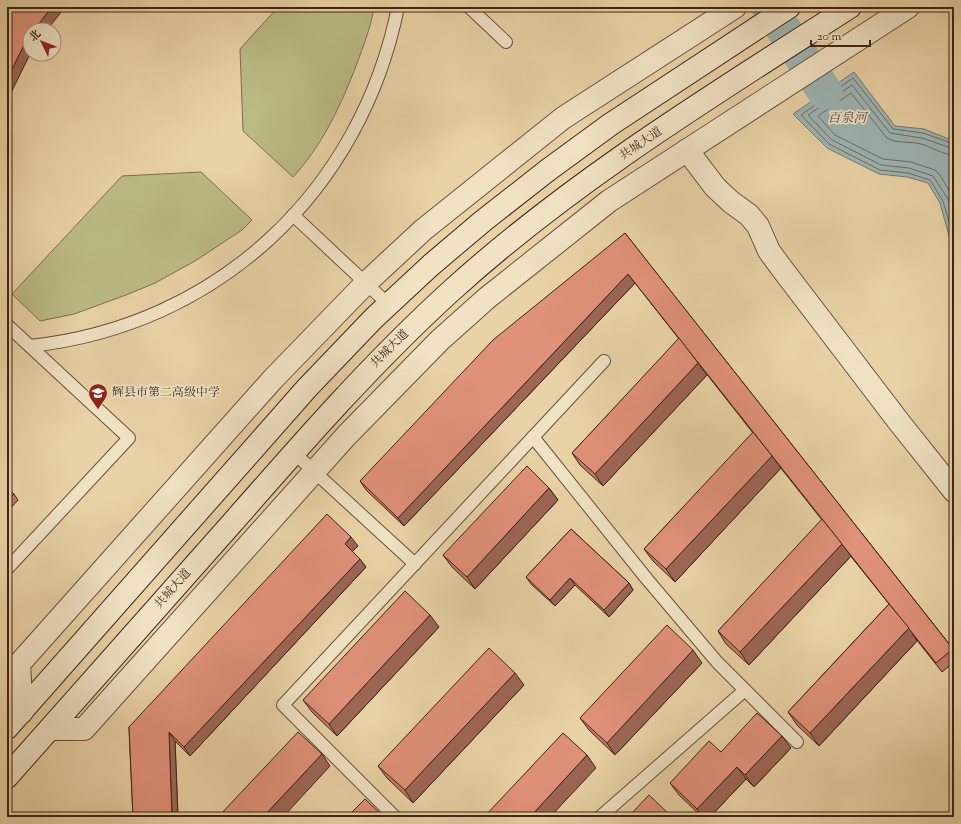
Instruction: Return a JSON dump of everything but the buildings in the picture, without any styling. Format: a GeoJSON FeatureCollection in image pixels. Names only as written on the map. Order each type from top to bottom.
{"type":"FeatureCollection","features":[{"type":"Feature","properties":{"kind":"street"},"geometry":{"type":"LineString","coordinates":[[7,728],[307,388],[389,304],[431,265],[483,221],[548,170],[611,124],[741,37],[789,7]]}},
{"type":"Feature","properties":{"kind":"street","name":"共城大道"},"geometry":{"type":"LineString","coordinates":[[7,778],[331,411],[397,341],[452,290],[503,246],[629,151],[850,7]]}},
{"type":"Feature","properties":{"kind":"street"},"geometry":{"type":"LineString","coordinates":[[50,729],[84,729],[347,435],[440,340],[487,298],[609,201],[908,7]]}},
{"type":"Feature","properties":{"kind":"street"},"geometry":{"type":"LineString","coordinates":[[22,712],[19,664],[273,379],[366,283],[424,230],[563,118],[729,11]]}},
{"type":"Feature","properties":{"kind":"street"},"geometry":{"type":"LineString","coordinates":[[687,150],[715,187],[731,202],[749,215],[758,226],[770,251],[783,270],[894,416],[954,491]]}},
{"type":"Feature","properties":{"kind":"lane"},"geometry":{"type":"LineString","coordinates":[[30,346],[53,344],[85,337],[148,317],[178,303],[207,286],[235,268],[261,247],[306,202],[344,149],[360,121],[384,61],[398,7]]}},
{"type":"Feature","properties":{"kind":"lane"},"geometry":{"type":"LineString","coordinates":[[469,7],[506,42]]}},
{"type":"Feature","properties":{"kind":"lane"},"geometry":{"type":"LineString","coordinates":[[293,215],[389,304]]}},
{"type":"Feature","properties":{"kind":"lane"},"geometry":{"type":"LineString","coordinates":[[7,325],[129,438],[7,569]]}},
{"type":"Feature","properties":{"kind":"lane"},"geometry":{"type":"LineString","coordinates":[[395,817],[283,705],[604,361]]}},
{"type":"Feature","properties":{"kind":"lane"},"geometry":{"type":"LineString","coordinates":[[533,437],[646,578],[717,662],[797,742]]}},
{"type":"Feature","properties":{"kind":"lane"},"geometry":{"type":"LineString","coordinates":[[294,453],[415,564]]}},
{"type":"Feature","properties":{"kind":"lane"},"geometry":{"type":"LineString","coordinates":[[600,817],[745,690]]}},
{"type":"Feature","properties":{"kind":"green space"},"geometry":{"type":"Polygon","coordinates":[[[278,7],[374,7],[364,44],[337,110],[322,139],[293,177],[243,131],[240,49],[278,7]]]}},
{"type":"Feature","properties":{"kind":"green space"},"geometry":{"type":"Polygon","coordinates":[[[201,172],[252,220],[242,230],[195,261],[155,283],[126,295],[74,314],[40,321],[12,294],[122,176],[201,172]]]}},
{"type":"Feature","properties":{"kind":"water","name":"百泉河"},"geometry":{"type":"Polygon","coordinates":[[[854,72],[895,126],[924,129],[954,141],[954,254],[940,203],[928,183],[907,177],[879,174],[827,148],[793,114],[854,72]]]}},
{"type":"Feature","properties":{"kind":"waterway","name":"百泉河"},"geometry":{"type":"LineString","coordinates":[[769,7],[825,92]]}},
{"type":"Feature","properties":{"kind":"place","name":"辉县市第二高级中学"},"geometry":{"type":"Point","coordinates":[98,410]}}]}
